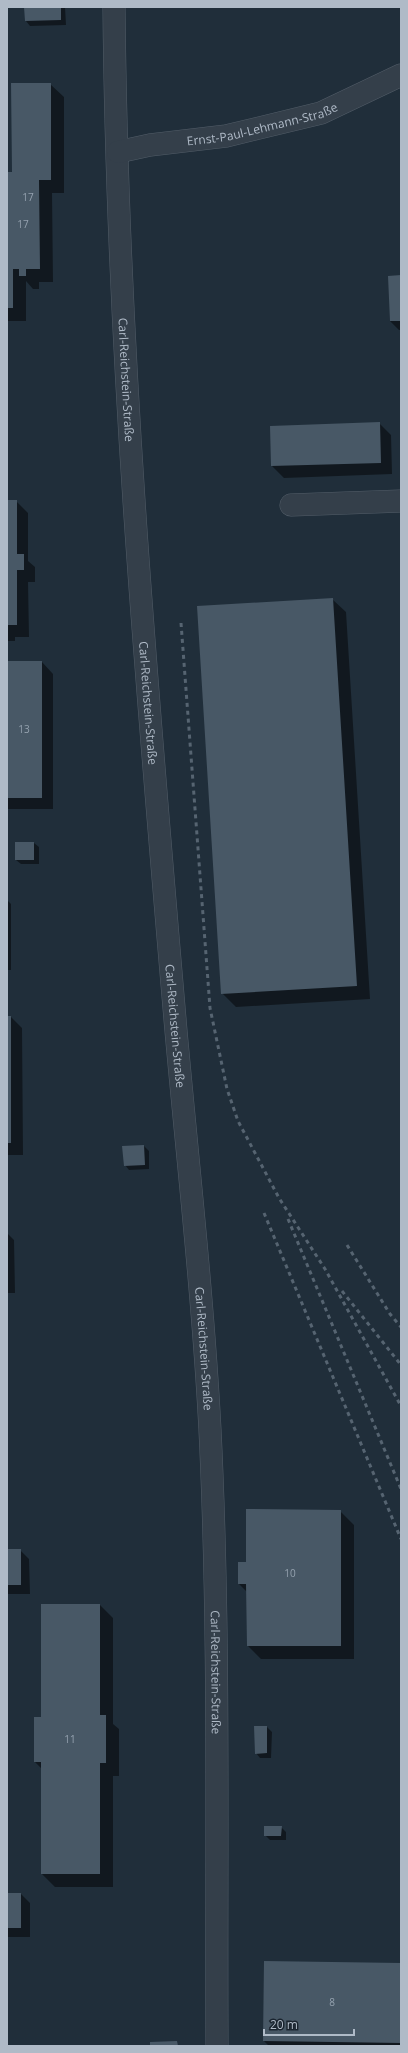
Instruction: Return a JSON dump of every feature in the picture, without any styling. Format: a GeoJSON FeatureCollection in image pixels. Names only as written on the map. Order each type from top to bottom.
{"type":"FeatureCollection","features":[{"type":"Feature","properties":{"kind":"street","name":"Carl-Reichstein-Straße"},"geometry":{"type":"LineString","coordinates":[[114,7],[119,246],[125,354],[151,731],[199,1282],[210,1430],[215,1578],[217,2046]]}},
{"type":"Feature","properties":{"kind":"street","name":"Ernst-Paul-Lehmann-Straße"},"geometry":{"type":"LineString","coordinates":[[118,152],[150,146],[226,136],[321,113],[401,75]]}},
{"type":"Feature","properties":{"kind":"street"},"geometry":{"type":"LineString","coordinates":[[290,505],[401,501]]}},
{"type":"Feature","properties":{"kind":"building"},"geometry":{"type":"Polygon","coordinates":[[[24,7],[61,7],[61,20],[25,21],[24,7]]]}},
{"type":"Feature","properties":{"kind":"building"},"geometry":{"type":"Polygon","coordinates":[[[11,83],[51,83],[51,180],[39,180],[40,269],[26,269],[26,276],[19,276],[19,269],[13,269],[13,308],[7,308],[7,172],[12,172],[11,83]]]}},
{"type":"Feature","properties":{"kind":"building"},"geometry":{"type":"Polygon","coordinates":[[[401,275],[401,321],[390,321],[388,276],[401,275]]]}},
{"type":"Feature","properties":{"kind":"building"},"geometry":{"type":"Polygon","coordinates":[[[380,422],[381,463],[271,466],[270,426],[380,422]]]}},
{"type":"Feature","properties":{"kind":"building"},"geometry":{"type":"Polygon","coordinates":[[[7,500],[17,500],[17,554],[24,554],[24,570],[17,570],[17,625],[7,625],[7,500]]]}},
{"type":"Feature","properties":{"kind":"building"},"geometry":{"type":"Polygon","coordinates":[[[333,598],[357,986],[221,994],[197,606],[333,598]]]}},
{"type":"Feature","properties":{"kind":"building"},"geometry":{"type":"Polygon","coordinates":[[[7,661],[42,661],[42,798],[7,798],[7,661]]]}},
{"type":"Feature","properties":{"kind":"building"},"geometry":{"type":"Polygon","coordinates":[[[15,842],[34,842],[34,860],[15,860],[15,842]]]}},
{"type":"Feature","properties":{"kind":"building"},"geometry":{"type":"Polygon","coordinates":[[[7,1016],[11,1016],[11,1143],[7,1143],[7,1016]]]}},
{"type":"Feature","properties":{"kind":"building"},"geometry":{"type":"Polygon","coordinates":[[[144,1145],[145,1165],[124,1166],[122,1146],[144,1145]]]}},
{"type":"Feature","properties":{"kind":"building"},"geometry":{"type":"Polygon","coordinates":[[[246,1509],[341,1510],[341,1646],[247,1646],[246,1584],[238,1584],[238,1562],[246,1562],[246,1509]]]}},
{"type":"Feature","properties":{"kind":"building"},"geometry":{"type":"Polygon","coordinates":[[[7,1549],[21,1549],[21,1585],[7,1585],[7,1549]]]}},
{"type":"Feature","properties":{"kind":"building"},"geometry":{"type":"Polygon","coordinates":[[[41,1604],[100,1604],[100,1715],[106,1715],[106,1763],[100,1763],[100,1874],[41,1874],[41,1762],[34,1762],[34,1717],[41,1717],[41,1604]]]}},
{"type":"Feature","properties":{"kind":"building"},"geometry":{"type":"Polygon","coordinates":[[[254,1726],[267,1726],[267,1753],[255,1754],[254,1726]]]}},
{"type":"Feature","properties":{"kind":"building"},"geometry":{"type":"Polygon","coordinates":[[[264,1826],[282,1826],[281,1836],[264,1836],[264,1826]]]}},
{"type":"Feature","properties":{"kind":"building"},"geometry":{"type":"Polygon","coordinates":[[[7,1893],[21,1893],[21,1928],[7,1928],[7,1893]]]}},
{"type":"Feature","properties":{"kind":"building"},"geometry":{"type":"Polygon","coordinates":[[[264,1961],[401,1963],[401,2043],[263,2041],[264,1961]]]}},
{"type":"Feature","properties":{"kind":"building"},"geometry":{"type":"Polygon","coordinates":[[[177,2041],[178,2046],[150,2046],[150,2042],[177,2041]]]}},
{"type":"Feature","properties":{"kind":"railway"},"geometry":{"type":"LineString","coordinates":[[181,623],[210,1008],[227,1089],[238,1121],[279,1198],[325,1269],[401,1406]]}},
{"type":"Feature","properties":{"kind":"railway"},"geometry":{"type":"LineString","coordinates":[[264,1213],[401,1539]]}},
{"type":"Feature","properties":{"kind":"railway"},"geometry":{"type":"LineString","coordinates":[[288,1219],[401,1489]]}},
{"type":"Feature","properties":{"kind":"railway"},"geometry":{"type":"LineString","coordinates":[[347,1245],[390,1314],[401,1327]]}},
{"type":"Feature","properties":{"kind":"railway"},"geometry":{"type":"LineString","coordinates":[[342,1291],[401,1365]]}}]}
